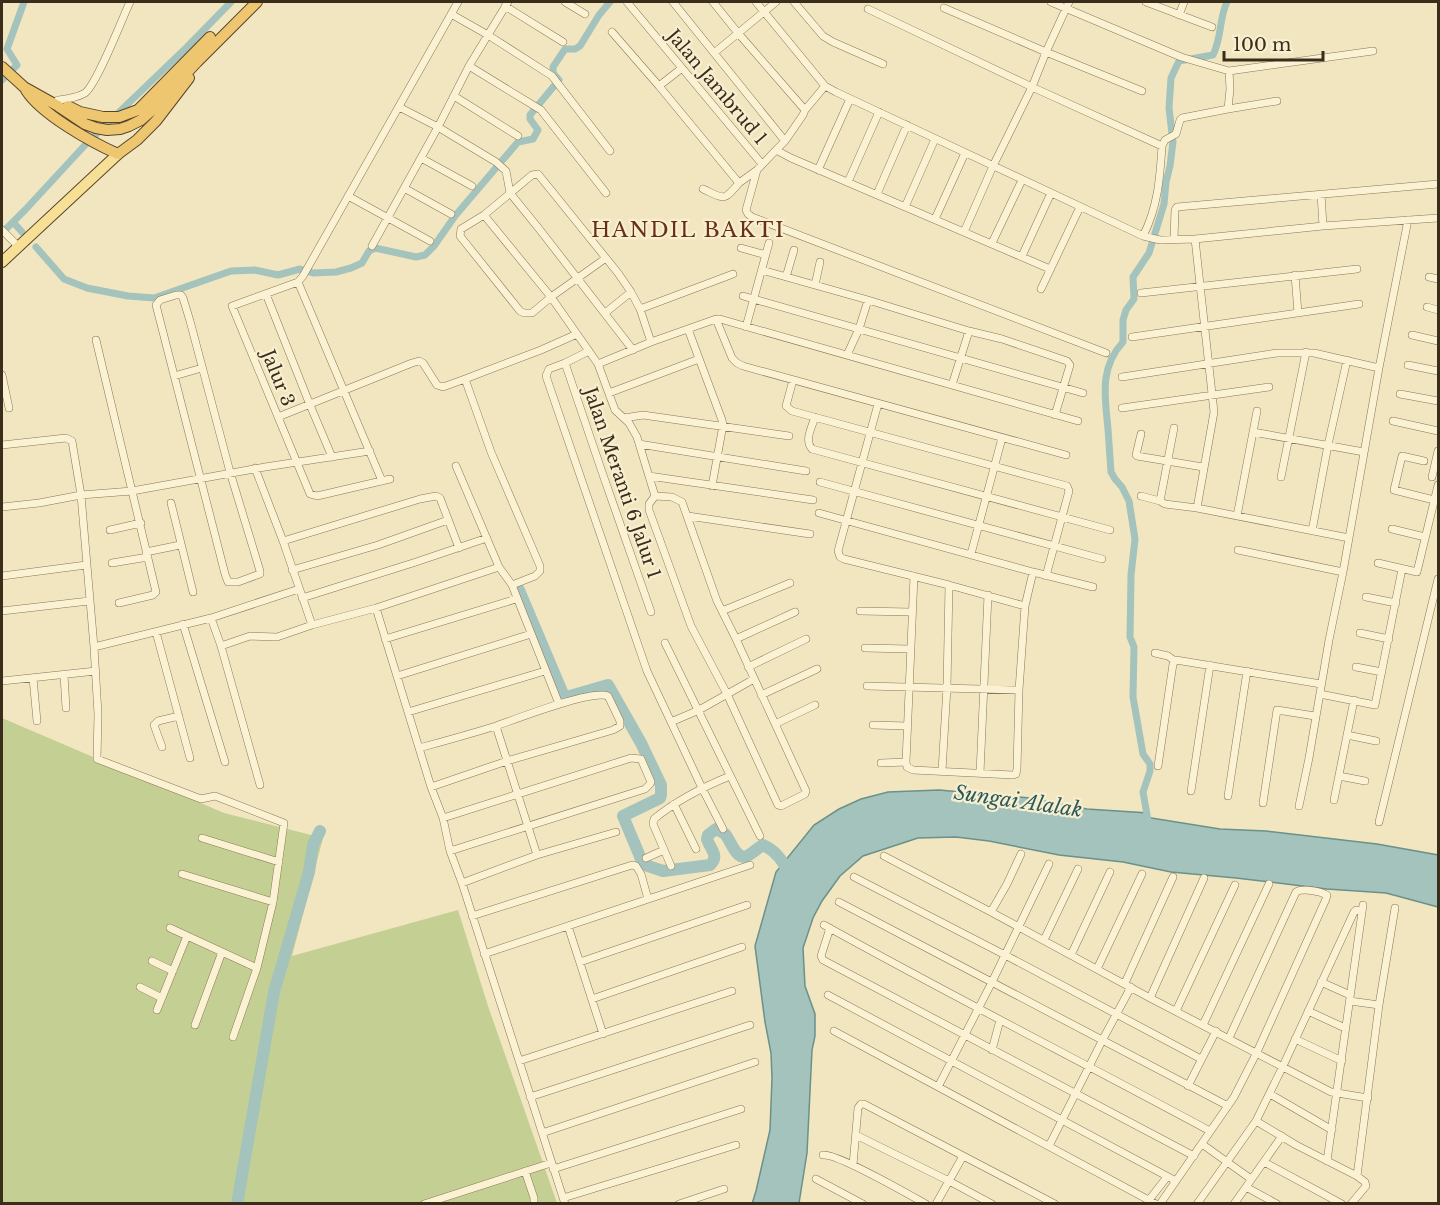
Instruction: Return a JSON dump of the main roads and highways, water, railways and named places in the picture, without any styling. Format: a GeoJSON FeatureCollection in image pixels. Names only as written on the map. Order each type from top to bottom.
{"type":"FeatureCollection","features":[{"type":"Feature","properties":{"kind":"highway"},"geometry":{"type":"LineString","coordinates":[[7,69],[35,86],[85,124],[107,130],[120,129],[141,120],[147,108],[247,2]]}},
{"type":"Feature","properties":{"kind":"highway"},"geometry":{"type":"LineString","coordinates":[[147,108],[257,2]]}},
{"type":"Feature","properties":{"kind":"highway"},"geometry":{"type":"LineString","coordinates":[[7,69],[40,107],[79,133],[118,154],[137,140],[156,121],[192,74],[196,62]]}},
{"type":"Feature","properties":{"kind":"highway"},"geometry":{"type":"LineString","coordinates":[[24,87],[59,103]]}},
{"type":"Feature","properties":{"kind":"main road"},"geometry":{"type":"LineString","coordinates":[[2,262],[118,154]]}},
{"type":"Feature","properties":{"kind":"water","name":"Sungai Alalak"},"geometry":{"type":"Polygon","coordinates":[[[939,790],[1030,798],[1087,809],[1148,813],[1145,817],[1220,829],[1266,831],[1377,844],[1438,855],[1438,907],[1386,893],[1171,872],[1123,862],[1059,855],[956,837],[918,838],[863,856],[840,876],[822,901],[813,918],[803,948],[805,986],[815,1014],[815,1036],[812,1050],[807,1153],[799,1203],[752,1204],[770,1130],[772,1078],[771,1053],[755,946],[776,872],[814,825],[839,809],[861,799],[888,792],[939,790]]]}},
{"type":"Feature","properties":{"kind":"waterway"},"geometry":{"type":"LineString","coordinates":[[2,80],[17,65],[7,49],[24,2]]}},
{"type":"Feature","properties":{"kind":"waterway"},"geometry":{"type":"LineString","coordinates":[[2,233],[86,144],[231,2]]}},
{"type":"Feature","properties":{"kind":"waterway"},"geometry":{"type":"LineString","coordinates":[[36,247],[64,279],[87,288],[128,296],[154,298],[231,271],[255,270],[278,275],[300,269],[313,273],[336,272],[362,263],[369,251],[375,248],[416,257],[425,255],[518,142],[533,139],[538,130],[530,119],[530,115],[559,80],[553,73],[553,67],[565,49],[575,49],[580,46],[610,2]]}},
{"type":"Feature","properties":{"kind":"waterway"},"geometry":{"type":"LineString","coordinates":[[1149,826],[1143,792],[1150,764],[1143,754],[1133,697],[1134,647],[1130,637],[1131,575],[1135,539],[1129,501],[1111,472],[1105,383],[1110,362],[1123,342],[1123,320],[1126,310],[1134,299],[1133,277],[1149,253],[1164,204],[1173,142],[1169,108],[1171,78],[1179,61],[1213,55],[1227,2]]}},
{"type":"Feature","properties":{"kind":"waterway"},"geometry":{"type":"LineString","coordinates":[[13,222],[22,232]]}},
{"type":"Feature","properties":{"kind":"waterway"},"geometry":{"type":"LineString","coordinates":[[519,590],[563,694],[567,697],[608,685],[641,743],[661,785],[660,798],[623,816],[645,865],[663,871],[710,865],[714,855],[707,839],[708,835],[716,829],[725,834],[737,853],[743,857],[763,845],[768,848],[780,858],[790,876]]}},
{"type":"Feature","properties":{"kind":"waterway"},"geometry":{"type":"LineString","coordinates":[[237,1204],[274,992],[309,872],[313,845],[320,831]]}},
{"type":"Feature","properties":{"kind":"district","name":"HANDIL BAKTI"},"geometry":{"type":"Point","coordinates":[688,230]}}]}
